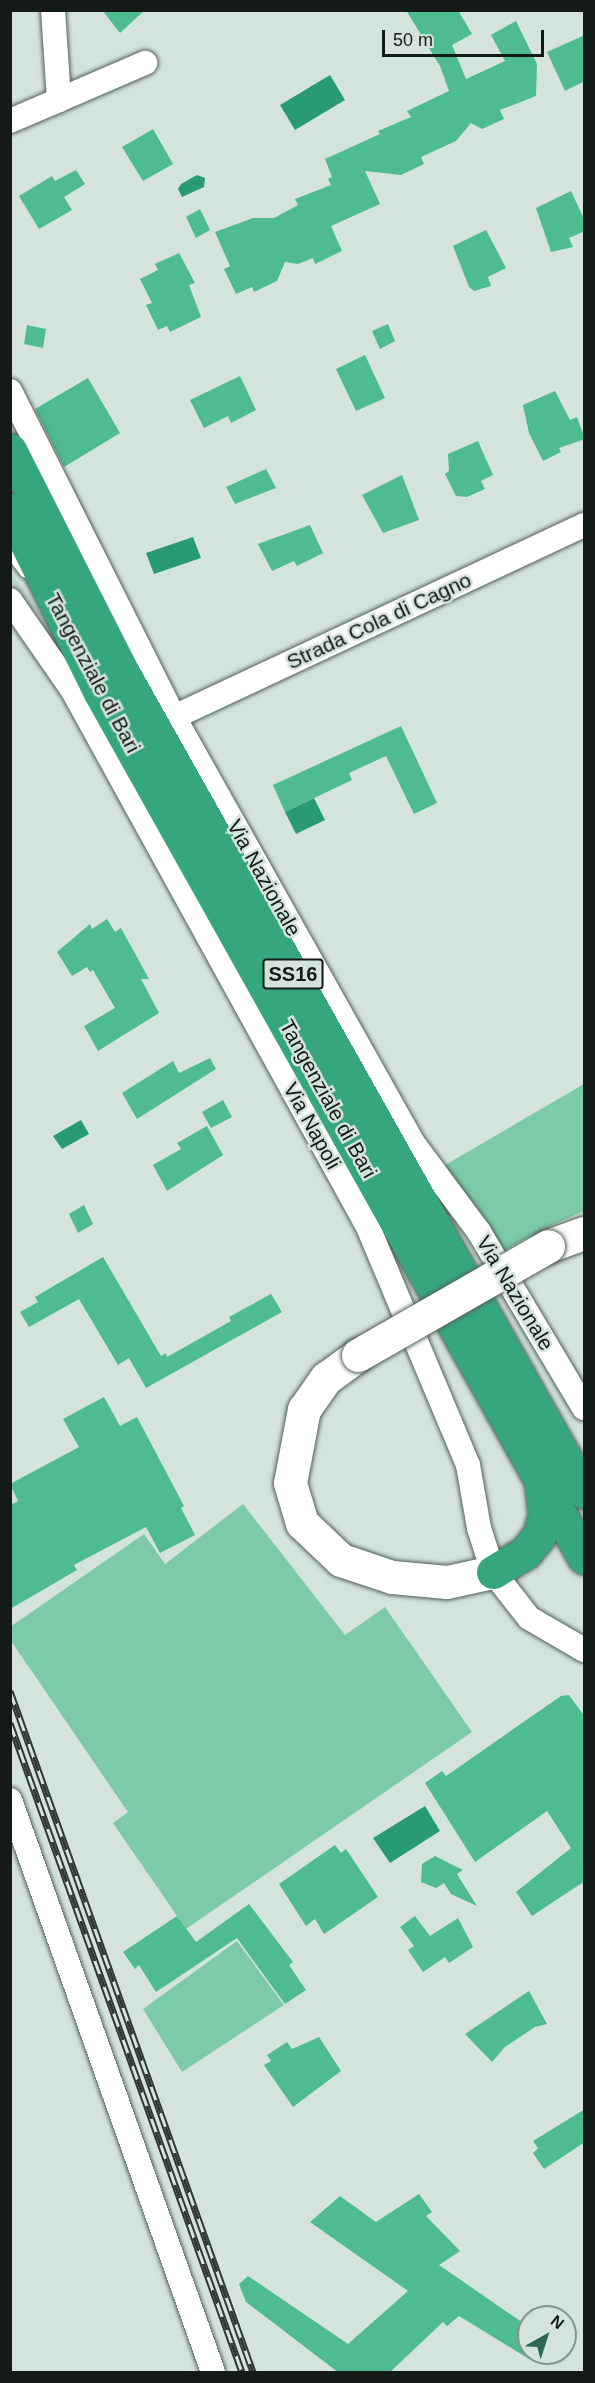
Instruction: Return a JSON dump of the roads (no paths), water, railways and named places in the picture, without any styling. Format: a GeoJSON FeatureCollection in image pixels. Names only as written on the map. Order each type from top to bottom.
{"type":"FeatureCollection","features":[{"type":"Feature","properties":{"kind":"highway","name":"Tangenziale di Bari"},"geometry":{"type":"LineString","coordinates":[[10,450],[121,669],[585,1492]]}},
{"type":"Feature","properties":{"kind":"highway","name":"Tangenziale di Bari"},"geometry":{"type":"LineString","coordinates":[[10,510],[67,626],[585,1557]]}},
{"type":"Feature","properties":{"kind":"highway"},"geometry":{"type":"LineString","coordinates":[[493,1572],[525,1553],[539,1536],[545,1515],[541,1481]]}},
{"type":"Feature","properties":{"kind":"highway"},"geometry":{"type":"LineString","coordinates":[[525,1553],[549,1551],[569,1557],[585,1570]]}},
{"type":"Feature","properties":{"kind":"street"},"geometry":{"type":"LineString","coordinates":[[53,10],[59,100]]}},
{"type":"Feature","properties":{"kind":"street"},"geometry":{"type":"LineString","coordinates":[[10,121],[145,63]]}},
{"type":"Feature","properties":{"kind":"street","name":"Via Nazionale"},"geometry":{"type":"LineString","coordinates":[[10,391],[174,717],[413,1143],[479,1232],[585,1408]]}},
{"type":"Feature","properties":{"kind":"street","name":"Strada Cola di Cagno"},"geometry":{"type":"LineString","coordinates":[[174,717],[585,525]]}},
{"type":"Feature","properties":{"kind":"street","name":"Via Napoli"},"geometry":{"type":"LineString","coordinates":[[10,600],[73,691],[368,1227],[468,1465],[479,1528],[493,1572],[529,1618],[585,1650]]}},
{"type":"Feature","properties":{"kind":"street"},"geometry":{"type":"LineString","coordinates":[[493,1572],[447,1582],[392,1577],[341,1560],[302,1523],[290,1483],[304,1409],[326,1378],[358,1355],[548,1246],[585,1233]]}},
{"type":"Feature","properties":{"kind":"street"},"geometry":{"type":"LineString","coordinates":[[10,1800],[213,2373]]}},
{"type":"Feature","properties":{"kind":"lane"},"geometry":{"type":"LineString","coordinates":[[10,551],[67,626]]}},
{"type":"Feature","properties":{"kind":"railway"},"geometry":{"type":"LineString","coordinates":[[10,1691],[253,2372]]}},
{"type":"Feature","properties":{"kind":"railway"},"geometry":{"type":"LineString","coordinates":[[10,1723],[242,2372]]}}]}
